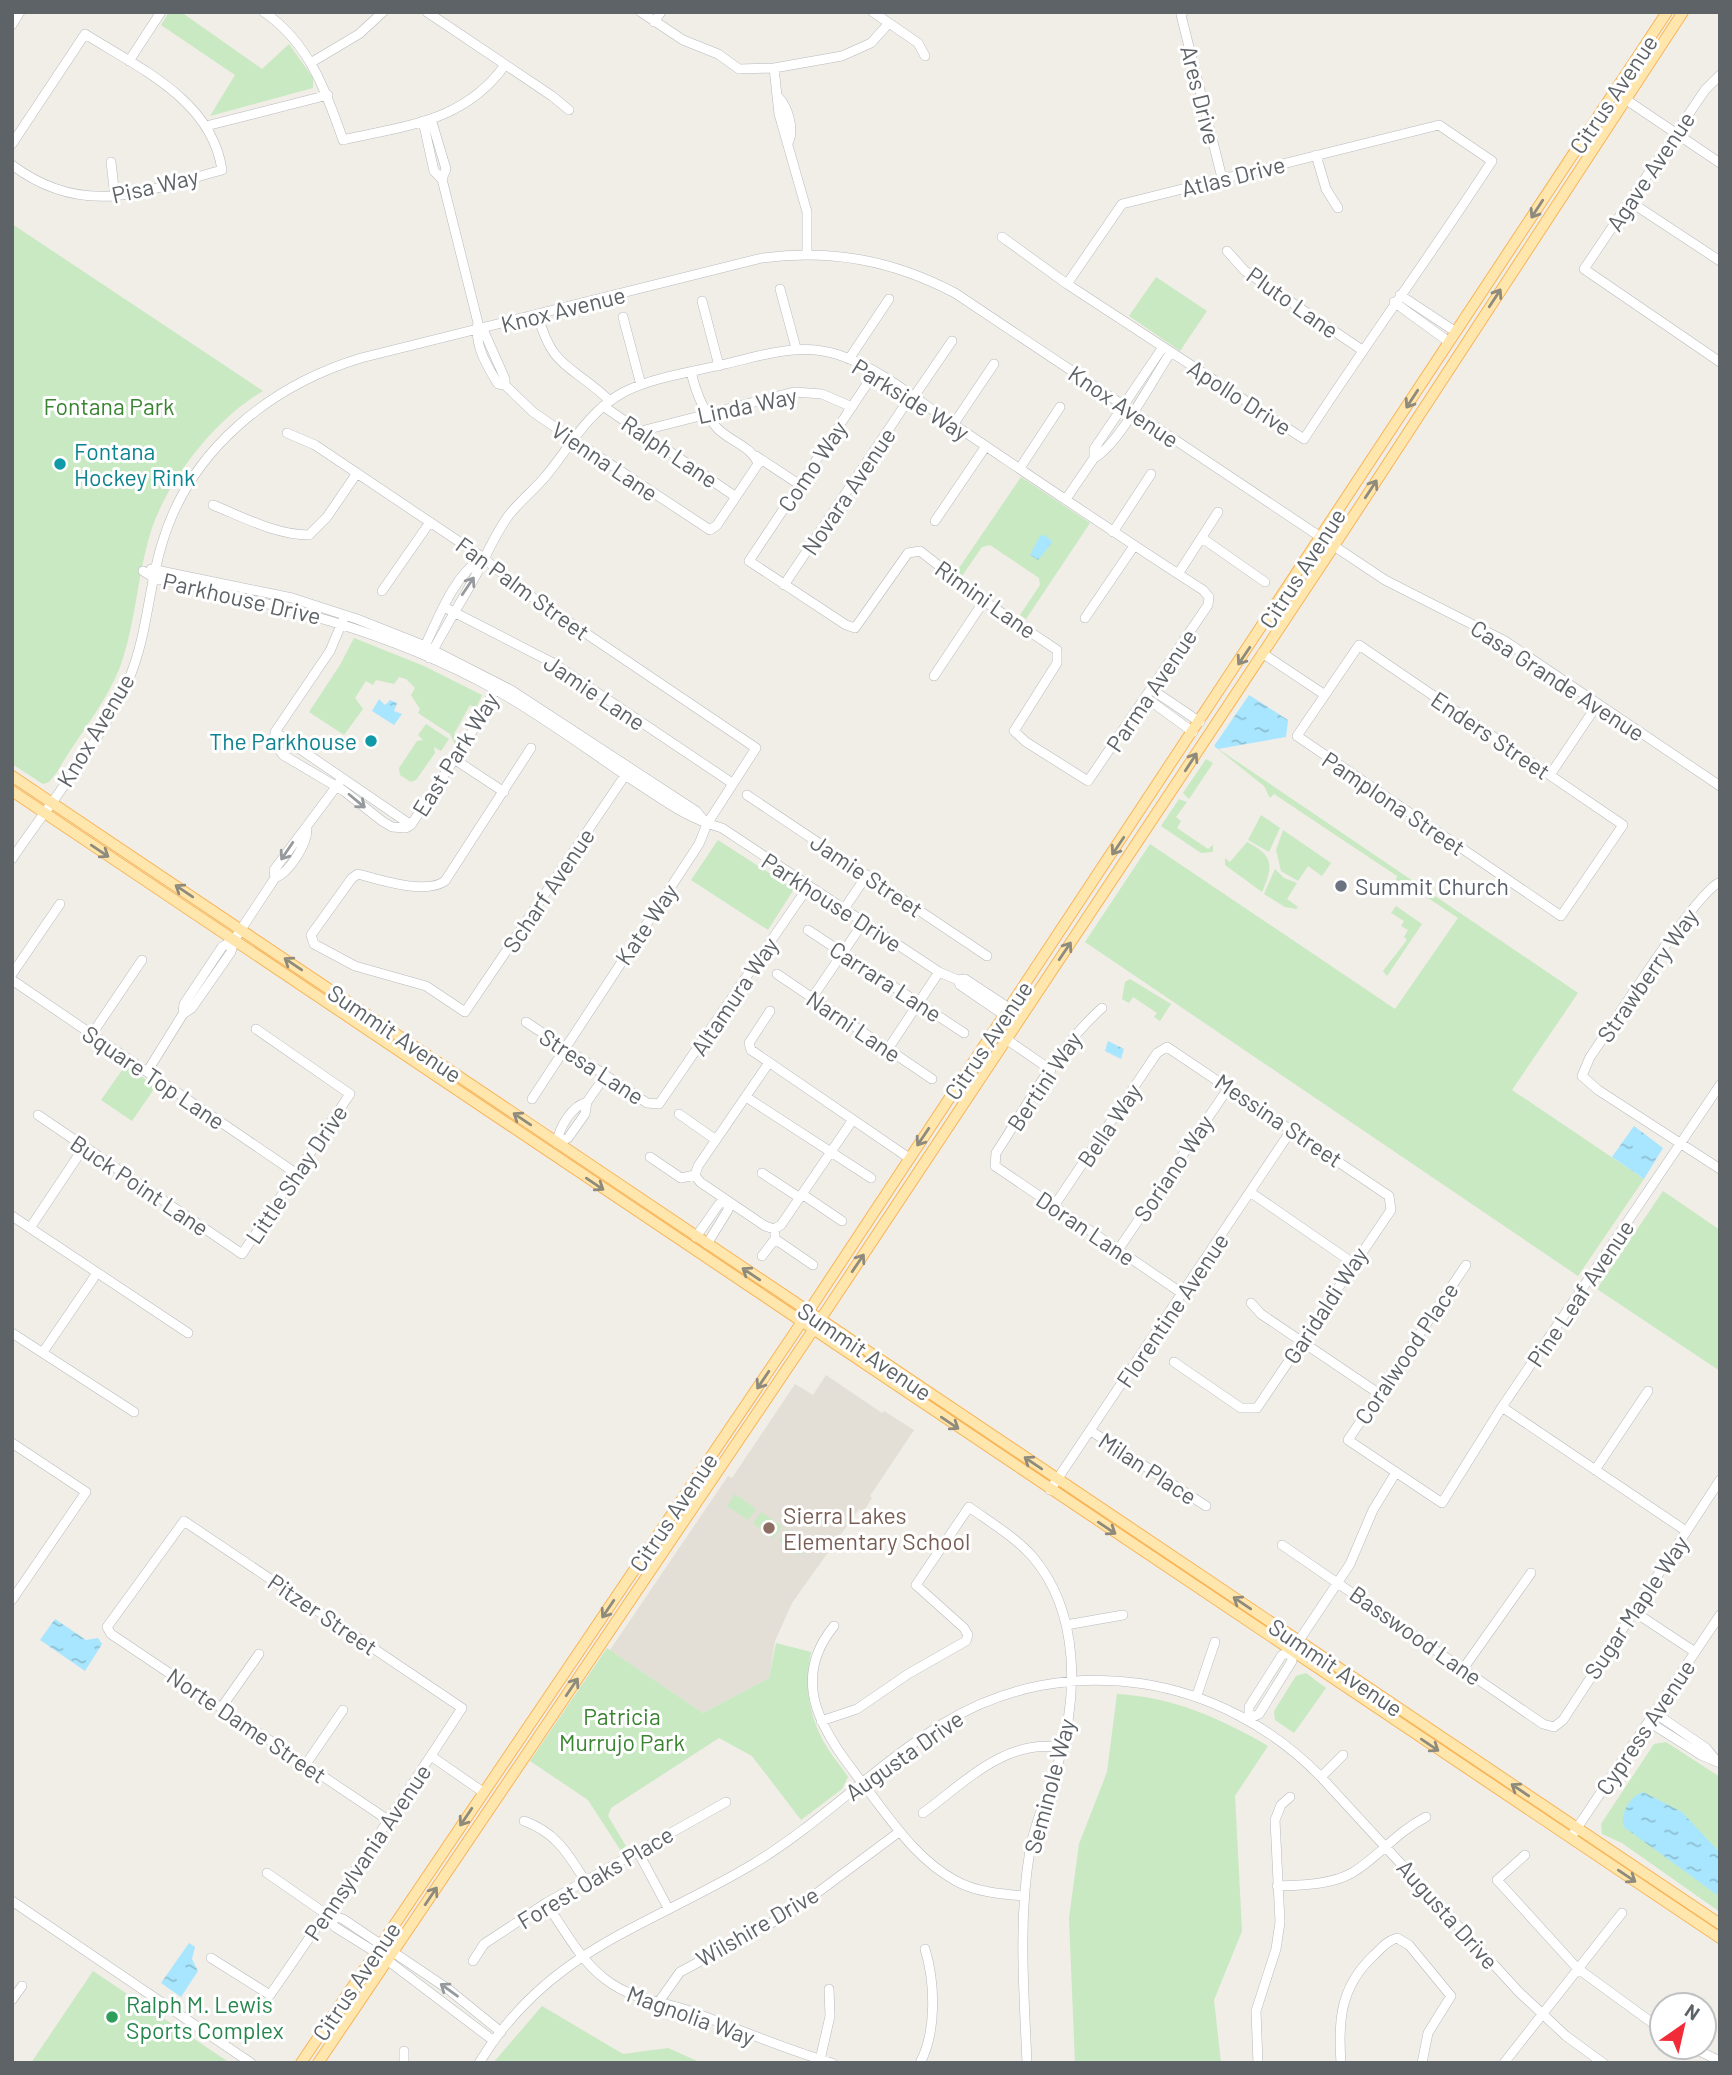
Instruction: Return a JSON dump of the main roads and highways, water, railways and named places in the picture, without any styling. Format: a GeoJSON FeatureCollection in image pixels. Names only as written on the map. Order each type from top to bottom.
{"type":"FeatureCollection","features":[{"type":"Feature","properties":{"kind":"main road","name":"Citrus Avenue"},"geometry":{"type":"LineString","coordinates":[[301,2063],[801,1323],[1667,12]]}},
{"type":"Feature","properties":{"kind":"main road","name":"Citrus Avenue"},"geometry":{"type":"LineString","coordinates":[[318,2063],[820,1320],[1334,546],[1683,12]]}},
{"type":"Feature","properties":{"kind":"main road","name":"Summit Avenue"},"geometry":{"type":"LineString","coordinates":[[12,776],[1298,1641],[1720,1938]]}},
{"type":"Feature","properties":{"kind":"main road","name":"Summit Avenue"},"geometry":{"type":"LineString","coordinates":[[12,791],[1291,1652],[1720,1924]]}},
{"type":"Feature","properties":{"kind":"main road"},"geometry":{"type":"LineString","coordinates":[[378,1948],[390,1956]]}},
{"type":"Feature","properties":{"kind":"water"},"geometry":{"type":"Polygon","coordinates":[[[1044,535],[1051,540],[1051,544],[1038,560],[1030,555],[1040,536],[1044,535]]]}},
{"type":"Feature","properties":{"kind":"water"},"geometry":{"type":"Polygon","coordinates":[[[1249,695],[1288,720],[1286,737],[1218,749],[1214,746],[1249,695]]]}},
{"type":"Feature","properties":{"kind":"water"},"geometry":{"type":"Polygon","coordinates":[[[379,699],[385,705],[390,700],[397,703],[394,711],[402,714],[394,725],[372,711],[379,699]]]}},
{"type":"Feature","properties":{"kind":"water"},"geometry":{"type":"Polygon","coordinates":[[[1108,1041],[1124,1049],[1121,1059],[1105,1051],[1108,1041]]]}},
{"type":"Feature","properties":{"kind":"water"},"geometry":{"type":"Polygon","coordinates":[[[1634,1126],[1663,1148],[1644,1179],[1612,1157],[1634,1126]]]}},
{"type":"Feature","properties":{"kind":"water"},"geometry":{"type":"Polygon","coordinates":[[[55,1619],[86,1640],[98,1638],[102,1644],[85,1671],[40,1640],[55,1619]]]}},
{"type":"Feature","properties":{"kind":"water"},"geometry":{"type":"Polygon","coordinates":[[[1643,1792],[1682,1812],[1720,1853],[1720,1897],[1624,1827],[1623,1817],[1627,1806],[1634,1797],[1643,1792]]]}},
{"type":"Feature","properties":{"kind":"water"},"geometry":{"type":"Polygon","coordinates":[[[189,1943],[195,1947],[192,1959],[198,1971],[181,1997],[161,1983],[189,1943]]]}},
{"type":"Feature","properties":{"kind":"place","name":"Fontana Hockey Rink"},"geometry":{"type":"Point","coordinates":[60,464]}},
{"type":"Feature","properties":{"kind":"place","name":"The Parkhouse"},"geometry":{"type":"Point","coordinates":[371,741]}},
{"type":"Feature","properties":{"kind":"place","name":"Summit Church"},"geometry":{"type":"Point","coordinates":[1341,886]}},
{"type":"Feature","properties":{"kind":"place","name":"Sierra Lakes Elementary School"},"geometry":{"type":"Point","coordinates":[769,1528]}},
{"type":"Feature","properties":{"kind":"place","name":"Ralph M. Lewis Sports Complex"},"geometry":{"type":"Point","coordinates":[112,2017]}},
{"type":"Feature","properties":{"kind":"park label","name":"Fontana Park"},"geometry":{"type":"Point","coordinates":[109,406]}},
{"type":"Feature","properties":{"kind":"park label","name":"Patricia Murrujo Park"},"geometry":{"type":"Point","coordinates":[622,1729]}}]}
